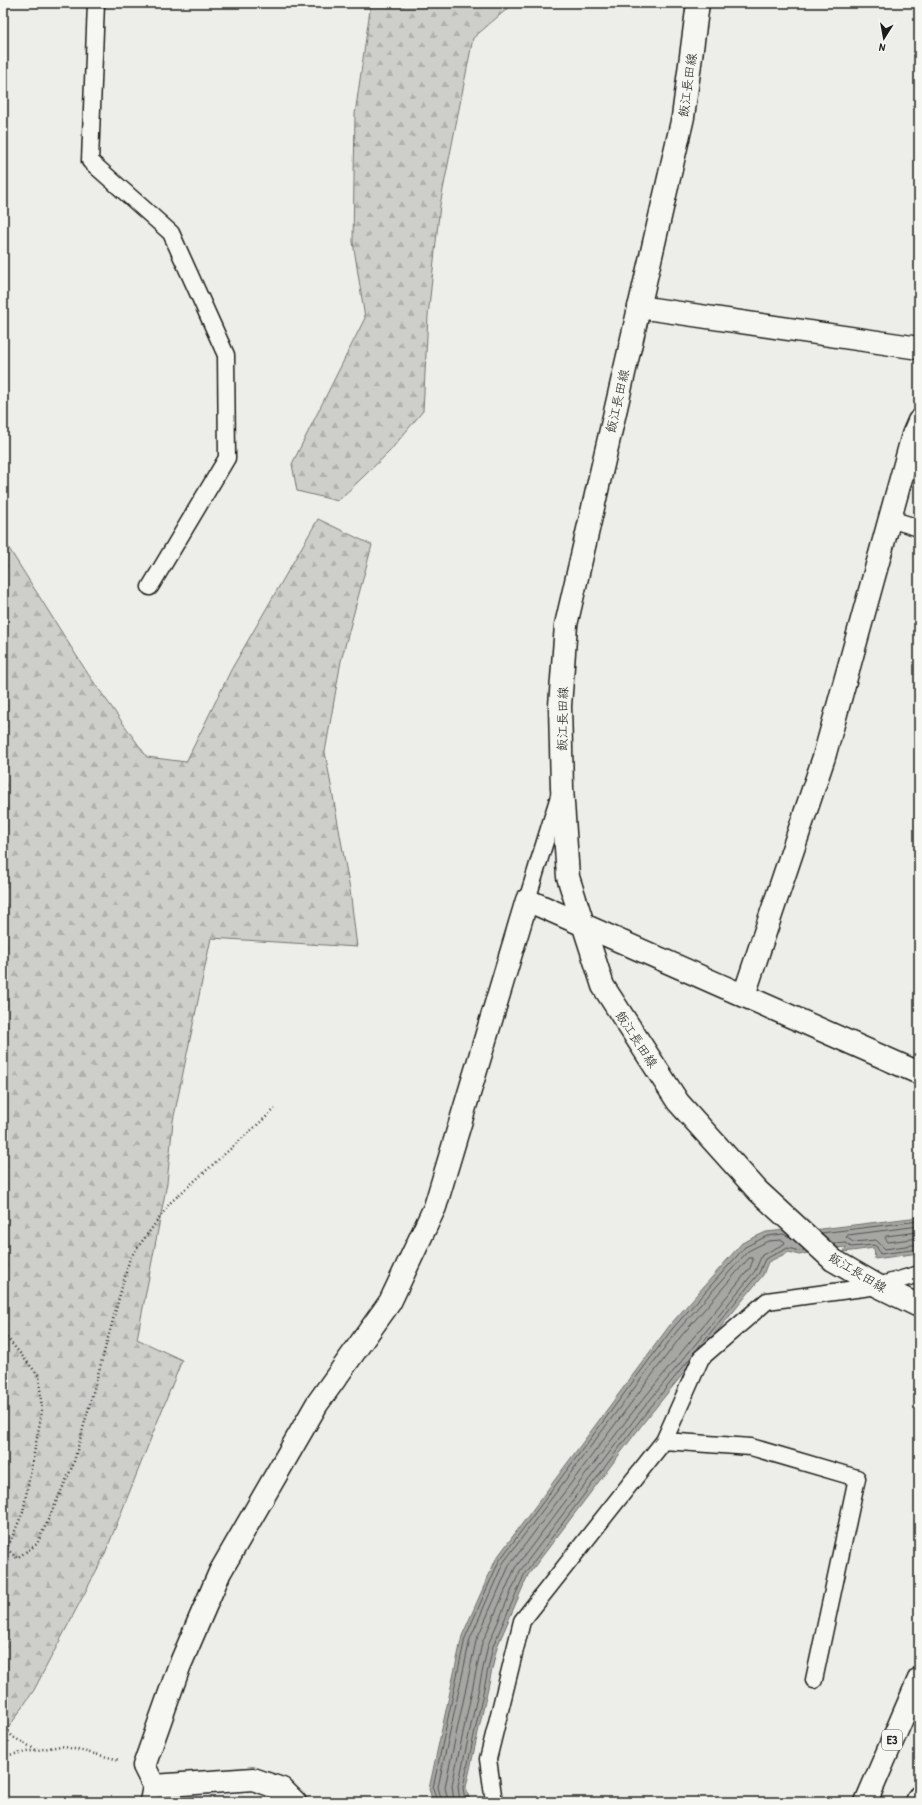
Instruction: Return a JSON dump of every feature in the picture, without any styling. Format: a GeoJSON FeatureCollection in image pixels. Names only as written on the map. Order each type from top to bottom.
{"type":"FeatureCollection","features":[{"type":"Feature","properties":{"kind":"main road","name":"飯江長田線"},"geometry":{"type":"LineString","coordinates":[[698,3],[683,117],[566,625],[560,706],[562,788],[568,877],[603,986],[678,1102],[758,1191],[833,1260],[878,1286],[919,1306]]}},
{"type":"Feature","properties":{"kind":"main road"},"geometry":{"type":"LineString","coordinates":[[639,307],[919,348]]}},
{"type":"Feature","properties":{"kind":"main road"},"geometry":{"type":"LineString","coordinates":[[744,995],[824,757],[913,435],[919,421]]}},
{"type":"Feature","properties":{"kind":"main road"},"geometry":{"type":"LineString","coordinates":[[294,1802],[282,1789],[253,1779],[153,1794],[144,1766],[179,1668],[220,1572],[317,1404],[390,1302],[435,1207],[527,900],[919,1073]]}},
{"type":"Feature","properties":{"kind":"main road","name":"E3"},"geometry":{"type":"LineString","coordinates":[[866,1802],[919,1679]]}},
{"type":"Feature","properties":{"kind":"main road"},"geometry":{"type":"LineString","coordinates":[[917,1802],[919,1797]]}},
{"type":"Feature","properties":{"kind":"lane"},"geometry":{"type":"LineString","coordinates":[[96,3],[90,161],[172,233],[226,355],[227,458],[150,587]]}},
{"type":"Feature","properties":{"kind":"lane"},"geometry":{"type":"LineString","coordinates":[[890,519],[919,528]]}},
{"type":"Feature","properties":{"kind":"lane"},"geometry":{"type":"LineString","coordinates":[[527,900],[562,788]]}},
{"type":"Feature","properties":{"kind":"lane"},"geometry":{"type":"LineString","coordinates":[[494,1802],[488,1759],[522,1621],[664,1441],[701,1358],[767,1301],[878,1286],[919,1274]]}},
{"type":"Feature","properties":{"kind":"lane"},"geometry":{"type":"LineString","coordinates":[[664,1441],[752,1447],[857,1478],[814,1680]]}},
{"type":"Feature","properties":{"kind":"path"},"geometry":{"type":"LineString","coordinates":[[6,1549],[17,1558],[37,1544],[74,1465],[130,1258],[171,1202],[275,1108]]}},
{"type":"Feature","properties":{"kind":"path"},"geometry":{"type":"LineString","coordinates":[[3,1336],[8,1339],[39,1376],[42,1411],[23,1512],[3,1553]]}},
{"type":"Feature","properties":{"kind":"path"},"geometry":{"type":"LineString","coordinates":[[3,1726],[13,1737],[36,1750]]}},
{"type":"Feature","properties":{"kind":"path"},"geometry":{"type":"LineString","coordinates":[[3,1756],[60,1746],[144,1766]]}},
{"type":"Feature","properties":{"kind":"green space"},"geometry":{"type":"Polygon","coordinates":[[[371,3],[514,3],[473,38],[440,205],[428,316],[423,411],[389,452],[338,501],[297,491],[292,464],[365,318],[353,242],[355,114],[371,3]]]}},
{"type":"Feature","properties":{"kind":"green space"},"geometry":{"type":"Polygon","coordinates":[[[318,519],[372,545],[341,661],[325,752],[350,890],[357,947],[211,938],[173,1121],[167,1183],[137,1339],[182,1360],[104,1556],[34,1690],[3,1736],[3,539],[88,674],[147,757],[186,762],[231,670],[318,519]]]}},
{"type":"Feature","properties":{"kind":"water"},"geometry":{"type":"Polygon","coordinates":[[[919,1217],[919,1253],[875,1259],[874,1248],[844,1252],[846,1247],[825,1249],[799,1255],[789,1252],[768,1262],[763,1275],[644,1422],[528,1575],[497,1647],[466,1787],[470,1802],[433,1802],[429,1789],[462,1636],[496,1559],[670,1325],[742,1243],[766,1232],[785,1230],[788,1233],[919,1217]]]}}]}
